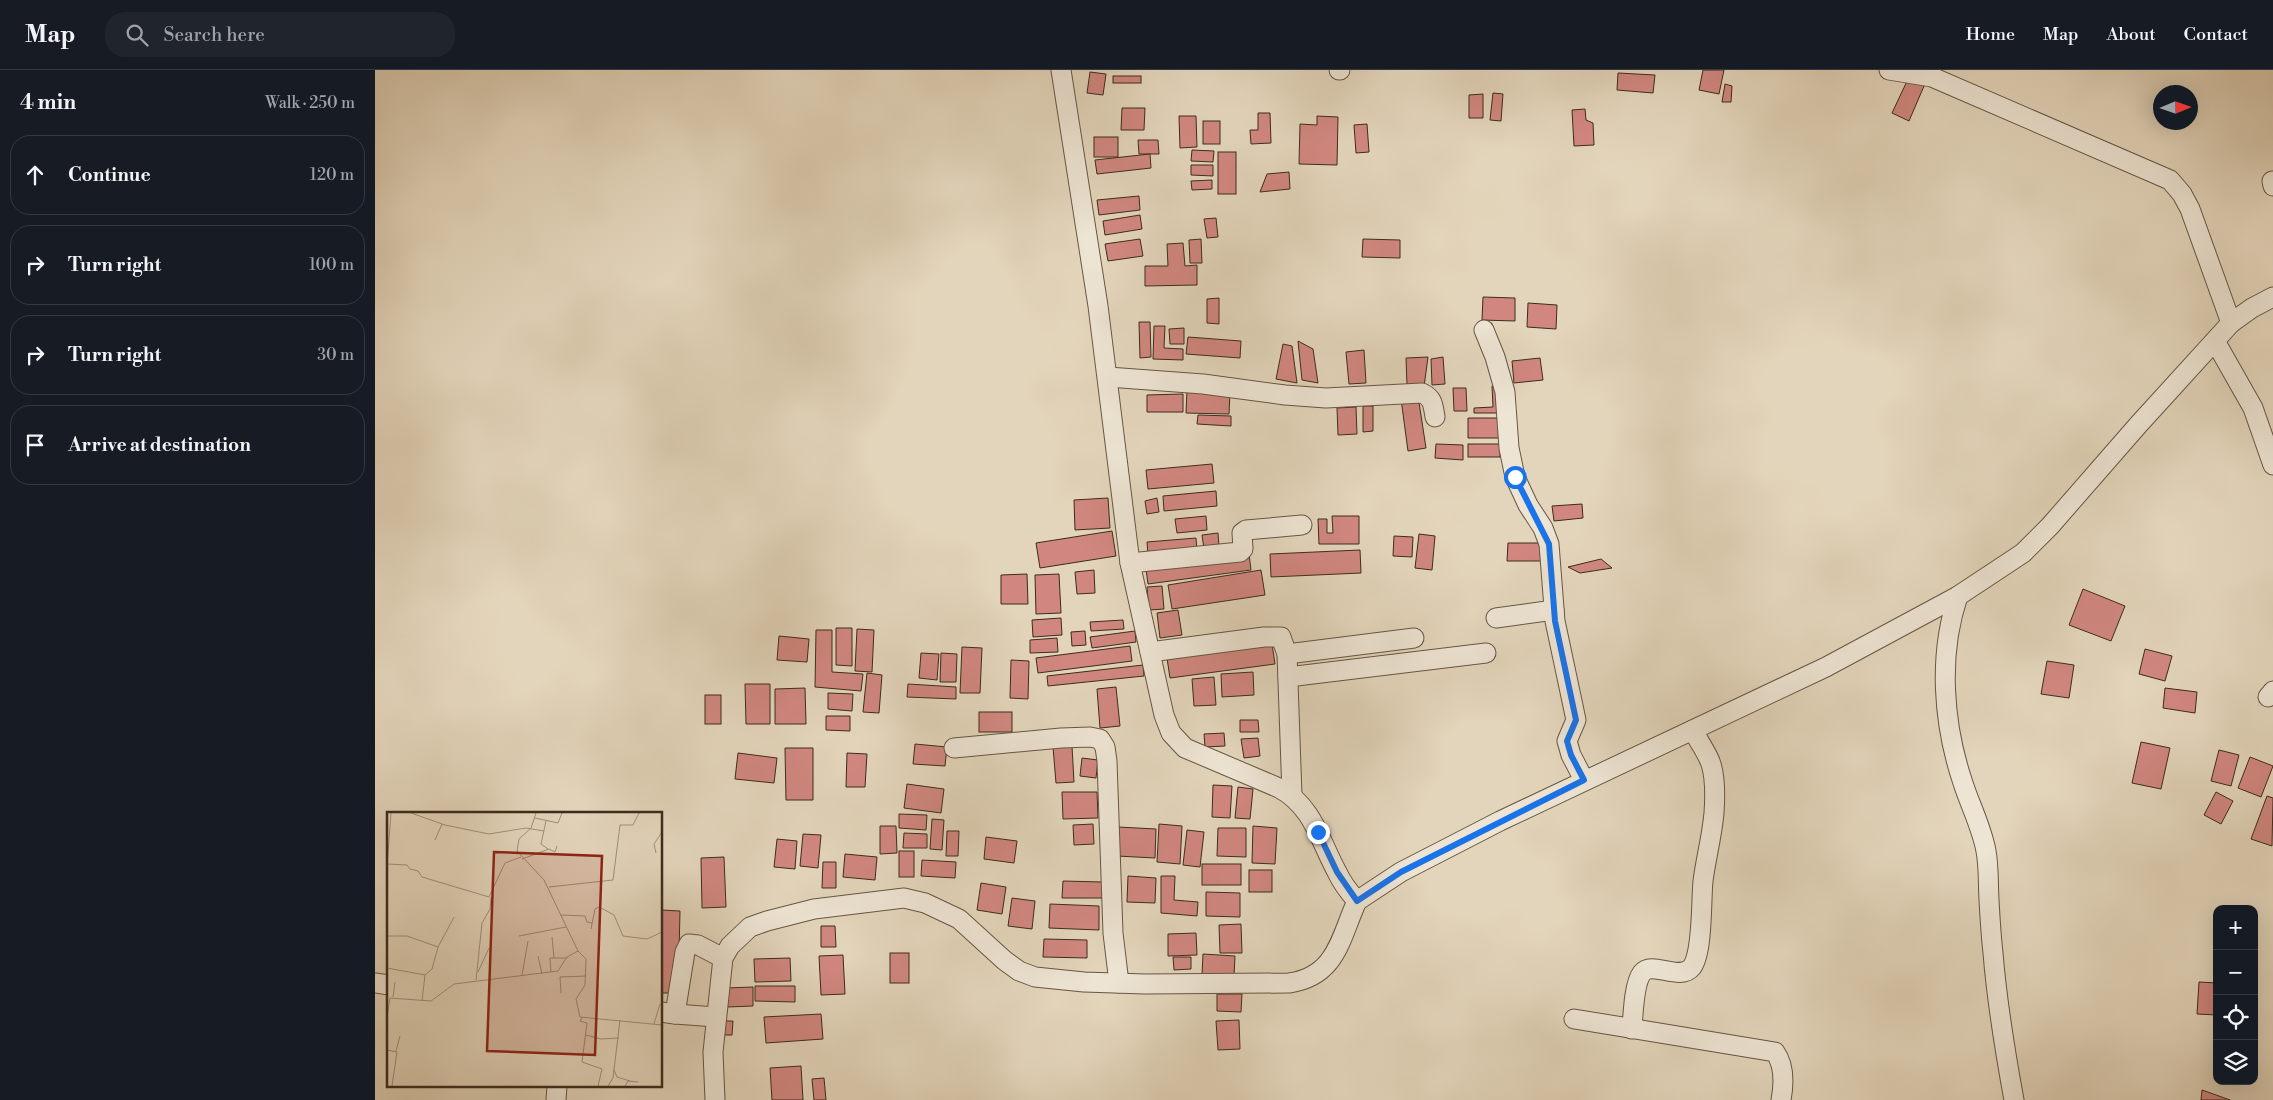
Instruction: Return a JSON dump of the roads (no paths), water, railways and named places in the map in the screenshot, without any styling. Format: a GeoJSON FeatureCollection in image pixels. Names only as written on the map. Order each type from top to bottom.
{"type":"FeatureCollection","features":[{"type":"Feature","properties":{"kind":"street"},"geometry":{"type":"LineString","coordinates":[[1061,70],[1108,377],[1119,488],[1130,563],[1164,715],[1177,740],[1185,748],[1291,795],[1309,814],[1337,872],[1357,901]]}},
{"type":"Feature","properties":{"kind":"street"},"geometry":{"type":"LineString","coordinates":[[1889,70],[1932,77],[2170,180],[2182,194],[2190,209],[2231,323]]}},
{"type":"Feature","properties":{"kind":"street"},"geometry":{"type":"LineString","coordinates":[[715,1100],[713,1052],[723,958],[731,946],[749,927],[814,910],[904,898],[925,903],[959,919],[1019,971],[1043,978],[1209,985],[1304,981],[1326,967],[1335,953],[1357,901],[1401,872],[1584,780],[1826,667],[1957,596],[2023,553],[2050,526],[2231,323],[2252,308],[2273,297]]}},
{"type":"Feature","properties":{"kind":"street"},"geometry":{"type":"LineString","coordinates":[[1484,330],[1504,386],[1509,448],[1515,477],[1549,544],[1554,610],[1576,720],[1568,735],[1568,748],[1584,780]]}},
{"type":"Feature","properties":{"kind":"street"},"geometry":{"type":"LineString","coordinates":[[2215,341],[2253,408],[2273,465]]}},
{"type":"Feature","properties":{"kind":"street"},"geometry":{"type":"LineString","coordinates":[[1108,377],[1211,385],[1285,396],[1326,398],[1421,393],[1429,396],[1433,402],[1435,417]]}},
{"type":"Feature","properties":{"kind":"street"},"geometry":{"type":"LineString","coordinates":[[1130,563],[1239,552],[1243,549],[1242,533],[1246,530],[1302,525]]}},
{"type":"Feature","properties":{"kind":"street"},"geometry":{"type":"LineString","coordinates":[[1957,596],[1952,613],[1945,655],[1949,720],[1953,747],[1962,780],[1986,849],[1993,955],[2004,1047],[2014,1100]]}},
{"type":"Feature","properties":{"kind":"street"},"geometry":{"type":"LineString","coordinates":[[1496,618],[1554,610]]}},
{"type":"Feature","properties":{"kind":"street"},"geometry":{"type":"LineString","coordinates":[[1149,652],[1273,636],[1281,637],[1287,654],[1291,795]]}},
{"type":"Feature","properties":{"kind":"street"},"geometry":{"type":"LineString","coordinates":[[1287,654],[1413,638]]}},
{"type":"Feature","properties":{"kind":"street"},"geometry":{"type":"LineString","coordinates":[[1288,676],[1486,653]]}},
{"type":"Feature","properties":{"kind":"street"},"geometry":{"type":"LineString","coordinates":[[1631,1029],[1637,988],[1642,973],[1647,969],[1683,972],[1690,969],[1696,953],[1702,916],[1703,881],[1714,813],[1711,764],[1693,730]]}},
{"type":"Feature","properties":{"kind":"street"},"geometry":{"type":"LineString","coordinates":[[954,748],[1061,738],[1090,737],[1100,739],[1105,747],[1107,761],[1113,933],[1119,982]]}},
{"type":"Feature","properties":{"kind":"street"},"geometry":{"type":"LineString","coordinates":[[716,1017],[668,1013],[689,944],[698,945],[723,958]]}},
{"type":"Feature","properties":{"kind":"street"},"geometry":{"type":"LineString","coordinates":[[1574,1019],[1775,1052],[1781,1060],[1783,1085],[1781,1100]]}}]}
